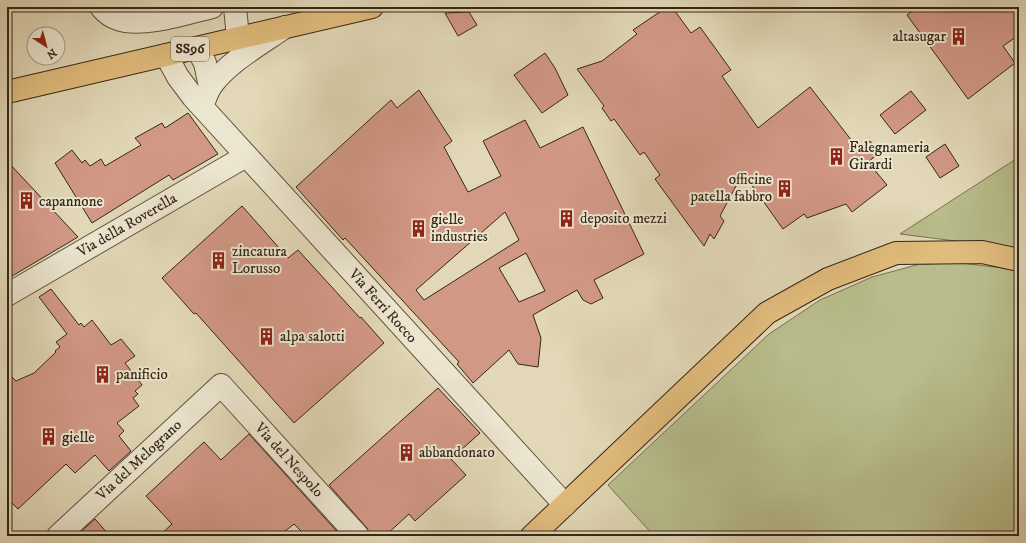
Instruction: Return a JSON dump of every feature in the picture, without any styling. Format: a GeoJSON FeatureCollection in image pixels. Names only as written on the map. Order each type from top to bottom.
{"type":"FeatureCollection","features":[{"type":"Feature","properties":{"kind":"main road","name":"SS96"},"geometry":{"type":"LineString","coordinates":[[7,92],[372,7]]}},
{"type":"Feature","properties":{"kind":"main road"},"geometry":{"type":"LineString","coordinates":[[532,536],[767,313],[828,279],[896,253],[982,252],[1019,260]]}},
{"type":"Feature","properties":{"kind":"street"},"geometry":{"type":"LineString","coordinates":[[101,7],[118,20],[128,21],[162,18],[212,7]]}},
{"type":"Feature","properties":{"kind":"street"},"geometry":{"type":"LineString","coordinates":[[235,7],[238,38]]}},
{"type":"Feature","properties":{"kind":"street"},"geometry":{"type":"LineString","coordinates":[[202,106],[210,87],[223,73],[238,60],[285,27]]}},
{"type":"Feature","properties":{"kind":"street"},"geometry":{"type":"LineString","coordinates":[[197,48],[205,63],[210,87]]}},
{"type":"Feature","properties":{"kind":"street","name":"Via Ferri Rocco"},"geometry":{"type":"LineString","coordinates":[[166,55],[178,78],[193,97],[565,505]]}},
{"type":"Feature","properties":{"kind":"street","name":"Via della Roverella"},"geometry":{"type":"LineString","coordinates":[[7,295],[246,156]]}},
{"type":"Feature","properties":{"kind":"street","name":"Via del Melograno"},"geometry":{"type":"LineString","coordinates":[[58,536],[221,385]]}},
{"type":"Feature","properties":{"kind":"street","name":"Via del Nespolo"},"geometry":{"type":"LineString","coordinates":[[221,385],[358,536]]}},
{"type":"Feature","properties":{"kind":"green space"},"geometry":{"type":"Polygon","coordinates":[[[1019,157],[1019,249],[900,234],[1019,157]]]}},
{"type":"Feature","properties":{"kind":"green space"},"geometry":{"type":"Polygon","coordinates":[[[961,263],[1019,270],[1019,536],[654,536],[608,485],[769,334],[820,300],[872,277],[920,264],[961,263]]]}},
{"type":"Feature","properties":{"kind":"building"},"geometry":{"type":"Polygon","coordinates":[[[667,7],[672,7],[691,33],[700,27],[731,70],[722,76],[758,128],[810,87],[859,150],[870,141],[879,153],[868,162],[887,185],[852,212],[846,204],[807,218],[804,214],[783,229],[743,173],[720,216],[724,221],[714,239],[710,234],[704,246],[655,179],[660,175],[644,152],[640,155],[614,119],[611,121],[602,108],[604,106],[577,69],[602,61],[637,34],[633,30],[667,7]]]}},
{"type":"Feature","properties":{"kind":"building","name":"altasugar"},"geometry":{"type":"Polygon","coordinates":[[[918,7],[1019,7],[1019,35],[1003,46],[1015,63],[968,99],[907,15],[918,7]]]}},
{"type":"Feature","properties":{"kind":"building"},"geometry":{"type":"Polygon","coordinates":[[[469,12],[477,25],[458,36],[445,13],[469,12]]]}},
{"type":"Feature","properties":{"kind":"building"},"geometry":{"type":"Polygon","coordinates":[[[545,53],[555,68],[568,95],[542,113],[514,75],[545,53]]]}},
{"type":"Feature","properties":{"kind":"building"},"geometry":{"type":"Polygon","coordinates":[[[419,90],[452,141],[444,147],[468,192],[501,176],[483,141],[525,120],[540,148],[583,127],[644,254],[594,280],[603,298],[591,304],[583,300],[577,290],[533,315],[541,338],[538,367],[518,364],[509,350],[473,383],[457,364],[459,362],[345,238],[343,240],[296,187],[391,100],[397,108],[419,90]],[[505,212],[416,290],[424,300],[519,240],[505,212]],[[526,253],[499,268],[519,302],[545,291],[526,253]]]}},
{"type":"Feature","properties":{"kind":"building"},"geometry":{"type":"Polygon","coordinates":[[[911,91],[926,110],[895,134],[880,115],[911,91]]]}},
{"type":"Feature","properties":{"kind":"building"},"geometry":{"type":"Polygon","coordinates":[[[188,113],[218,154],[173,180],[169,175],[92,223],[55,163],[72,150],[82,163],[85,160],[90,166],[101,159],[105,166],[141,145],[135,138],[162,123],[165,128],[188,113]]]}},
{"type":"Feature","properties":{"kind":"building"},"geometry":{"type":"Polygon","coordinates":[[[945,144],[959,166],[940,178],[926,157],[945,144]]]}},
{"type":"Feature","properties":{"kind":"building","name":"capannone"},"geometry":{"type":"Polygon","coordinates":[[[7,161],[78,237],[7,279],[7,161]]]}},
{"type":"Feature","properties":{"kind":"building","name":"alpa salotti"},"geometry":{"type":"Polygon","coordinates":[[[242,206],[288,258],[298,250],[384,343],[294,423],[196,313],[194,314],[162,278],[242,206]]]}},
{"type":"Feature","properties":{"kind":"building"},"geometry":{"type":"Polygon","coordinates":[[[51,289],[79,325],[81,323],[84,327],[92,320],[111,345],[121,339],[135,356],[125,363],[142,385],[135,391],[138,394],[133,398],[139,406],[117,423],[124,431],[119,436],[131,451],[109,471],[95,455],[75,473],[66,464],[18,509],[7,498],[7,372],[16,381],[34,373],[60,347],[56,342],[67,334],[39,297],[51,289]]]}},
{"type":"Feature","properties":{"kind":"building","name":"abbandonato"},"geometry":{"type":"Polygon","coordinates":[[[438,388],[480,433],[451,459],[466,475],[415,521],[409,514],[385,536],[370,536],[367,528],[329,485],[438,388]]]}},
{"type":"Feature","properties":{"kind":"building"},"geometry":{"type":"Polygon","coordinates":[[[249,434],[341,536],[306,536],[294,524],[279,536],[159,536],[172,524],[146,496],[204,442],[221,460],[249,434]]]}},
{"type":"Feature","properties":{"kind":"building"},"geometry":{"type":"Polygon","coordinates":[[[95,519],[110,536],[76,536],[95,519]]]}},
{"type":"Feature","properties":{"kind":"place","name":"altasugar"},"geometry":{"type":"Point","coordinates":[959,36]}},
{"type":"Feature","properties":{"kind":"place","name":"Falegnameria Girardi"},"geometry":{"type":"Point","coordinates":[836,156]}},
{"type":"Feature","properties":{"kind":"place","name":"officine patella fabbro"},"geometry":{"type":"Point","coordinates":[785,188]}},
{"type":"Feature","properties":{"kind":"place","name":"capannone"},"geometry":{"type":"Point","coordinates":[26,201]}},
{"type":"Feature","properties":{"kind":"place","name":"deposito mezzi"},"geometry":{"type":"Point","coordinates":[567,218]}},
{"type":"Feature","properties":{"kind":"place","name":"gielle industries"},"geometry":{"type":"Point","coordinates":[418,228]}},
{"type":"Feature","properties":{"kind":"place","name":"zincatura Lorusso"},"geometry":{"type":"Point","coordinates":[219,260]}},
{"type":"Feature","properties":{"kind":"place","name":"alpa salotti"},"geometry":{"type":"Point","coordinates":[267,336]}},
{"type":"Feature","properties":{"kind":"place","name":"panificio"},"geometry":{"type":"Point","coordinates":[103,374]}},
{"type":"Feature","properties":{"kind":"place","name":"gielle"},"geometry":{"type":"Point","coordinates":[49,437]}},
{"type":"Feature","properties":{"kind":"place","name":"abbandonato"},"geometry":{"type":"Point","coordinates":[406,452]}}]}
